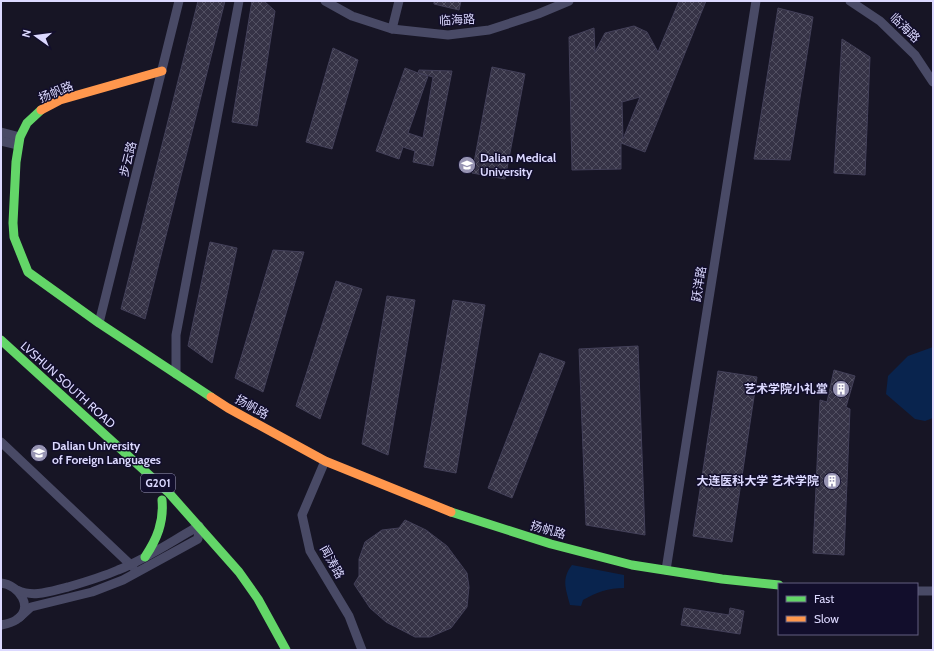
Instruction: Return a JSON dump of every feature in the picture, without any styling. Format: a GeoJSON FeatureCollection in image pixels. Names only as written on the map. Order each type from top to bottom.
{"type":"FeatureCollection","features":[{"type":"Feature","properties":{"kind":"main road","name":"扬帆路"},"geometry":{"type":"LineString","coordinates":[[162,71],[60,100],[36,113],[27,123],[19,141],[13,223],[14,237],[28,272],[99,324],[228,408],[325,461],[452,513],[551,544],[632,564],[666,570],[722,579],[778,584]]}},
{"type":"Feature","properties":{"kind":"main road","name":"LVSHUN SOUTH ROAD"},"geometry":{"type":"LineString","coordinates":[[1,340],[169,493],[220,548],[258,599],[286,650]]}},
{"type":"Feature","properties":{"kind":"main road","name":"G201"},"geometry":{"type":"LineString","coordinates":[[145,557],[153,546],[163,522],[163,511],[159,498],[172,512]]}},
{"type":"Feature","properties":{"kind":"main road"},"geometry":{"type":"LineString","coordinates":[[188,528],[216,560]]}},
{"type":"Feature","properties":{"kind":"street","name":"步云路"},"geometry":{"type":"LineString","coordinates":[[99,324],[180,1]]}},
{"type":"Feature","properties":{"kind":"street"},"geometry":{"type":"LineString","coordinates":[[176,374],[176,335],[239,1]]}},
{"type":"Feature","properties":{"kind":"street","name":"临海路"},"geometry":{"type":"LineString","coordinates":[[325,1],[352,16],[392,29],[448,35],[489,30],[538,14],[569,1]]}},
{"type":"Feature","properties":{"kind":"street"},"geometry":{"type":"LineString","coordinates":[[392,29],[399,1]]}},
{"type":"Feature","properties":{"kind":"street","name":"跃洋路"},"geometry":{"type":"LineString","coordinates":[[666,570],[756,1]]}},
{"type":"Feature","properties":{"kind":"street","name":"临海路"},"geometry":{"type":"LineString","coordinates":[[850,1],[880,21],[915,55],[933,82]]}},
{"type":"Feature","properties":{"kind":"street"},"geometry":{"type":"LineString","coordinates":[[1,132],[19,141]]}},
{"type":"Feature","properties":{"kind":"street"},"geometry":{"type":"LineString","coordinates":[[1,141],[19,141]]}},
{"type":"Feature","properties":{"kind":"street"},"geometry":{"type":"LineString","coordinates":[[1,442],[138,572]]}},
{"type":"Feature","properties":{"kind":"street","name":"闻涛路"},"geometry":{"type":"LineString","coordinates":[[325,461],[302,515],[310,551],[349,616],[362,650]]}},
{"type":"Feature","properties":{"kind":"street"},"geometry":{"type":"LineString","coordinates":[[1,625],[15,621],[31,607],[92,592],[123,580],[198,539],[199,526],[188,528],[145,557],[119,570],[88,581],[57,590],[32,595],[25,594],[17,590]]}},
{"type":"Feature","properties":{"kind":"street"},"geometry":{"type":"LineString","coordinates":[[1,583],[11,585],[22,595],[24,600],[24,608],[20,617]]}},
{"type":"Feature","properties":{"kind":"street"},"geometry":{"type":"LineString","coordinates":[[918,591],[933,591]]}},
{"type":"Feature","properties":{"kind":"water"},"geometry":{"type":"Polygon","coordinates":[[[933,347],[933,418],[925,421],[915,419],[886,394],[888,376],[908,356],[933,347]]]}},
{"type":"Feature","properties":{"kind":"water"},"geometry":{"type":"Polygon","coordinates":[[[572,565],[624,575],[624,588],[598,593],[583,600],[581,606],[570,605],[565,580],[566,575],[572,565]]]}},
{"type":"Feature","properties":{"kind":"building"},"geometry":{"type":"Polygon","coordinates":[[[198,1],[225,1],[145,319],[121,309],[198,1]]]}},
{"type":"Feature","properties":{"kind":"building"},"geometry":{"type":"Polygon","coordinates":[[[252,1],[264,1],[275,11],[257,126],[232,122],[252,1]]]}},
{"type":"Feature","properties":{"kind":"building"},"geometry":{"type":"Polygon","coordinates":[[[434,1],[461,1],[459,10],[434,4],[434,1]]]}},
{"type":"Feature","properties":{"kind":"building"},"geometry":{"type":"Polygon","coordinates":[[[679,1],[706,1],[645,152],[621,143],[621,169],[572,170],[569,37],[594,28],[595,52],[605,33],[634,26],[647,32],[658,52],[679,1]],[[640,97],[622,102],[623,139],[640,97]]]}},
{"type":"Feature","properties":{"kind":"building"},"geometry":{"type":"Polygon","coordinates":[[[778,8],[813,17],[790,160],[754,159],[778,8]]]}},
{"type":"Feature","properties":{"kind":"building"},"geometry":{"type":"Polygon","coordinates":[[[842,39],[870,57],[865,175],[834,173],[842,39]]]}},
{"type":"Feature","properties":{"kind":"building"},"geometry":{"type":"Polygon","coordinates":[[[333,48],[358,60],[332,149],[306,142],[333,48]]]}},
{"type":"Feature","properties":{"kind":"building"},"geometry":{"type":"Polygon","coordinates":[[[492,67],[525,74],[505,179],[472,173],[492,67]]]}},
{"type":"Feature","properties":{"kind":"building"},"geometry":{"type":"Polygon","coordinates":[[[405,68],[418,73],[419,70],[452,71],[433,166],[413,162],[415,151],[403,147],[399,159],[376,151],[405,68]],[[419,73],[428,76],[408,133],[423,138],[433,77],[419,73]]]}},
{"type":"Feature","properties":{"kind":"building"},"geometry":{"type":"Polygon","coordinates":[[[210,242],[237,248],[212,363],[188,346],[210,242]]]}},
{"type":"Feature","properties":{"kind":"building"},"geometry":{"type":"Polygon","coordinates":[[[273,250],[304,252],[263,392],[235,378],[273,250]]]}},
{"type":"Feature","properties":{"kind":"building"},"geometry":{"type":"Polygon","coordinates":[[[336,281],[362,289],[320,419],[296,406],[336,281]]]}},
{"type":"Feature","properties":{"kind":"building"},"geometry":{"type":"Polygon","coordinates":[[[387,296],[415,300],[388,455],[362,444],[387,296]]]}},
{"type":"Feature","properties":{"kind":"building"},"geometry":{"type":"Polygon","coordinates":[[[453,300],[485,305],[456,473],[424,467],[453,300]]]}},
{"type":"Feature","properties":{"kind":"building"},"geometry":{"type":"Polygon","coordinates":[[[638,346],[645,535],[586,525],[579,349],[638,346]]]}},
{"type":"Feature","properties":{"kind":"building"},"geometry":{"type":"Polygon","coordinates":[[[540,353],[565,362],[512,498],[488,488],[540,353]]]}},
{"type":"Feature","properties":{"kind":"building","name":"大连医科大学 艺术学院"},"geometry":{"type":"Polygon","coordinates":[[[834,370],[855,376],[846,407],[850,409],[844,555],[813,553],[820,400],[827,402],[834,370]]]}},
{"type":"Feature","properties":{"kind":"building"},"geometry":{"type":"Polygon","coordinates":[[[718,371],[757,377],[732,542],[693,536],[718,371]]]}},
{"type":"Feature","properties":{"kind":"building"},"geometry":{"type":"Polygon","coordinates":[[[405,520],[426,530],[447,546],[467,573],[469,587],[467,607],[451,628],[430,637],[415,637],[386,622],[370,608],[354,584],[359,576],[359,559],[365,542],[382,530],[399,528],[405,520]]]}},
{"type":"Feature","properties":{"kind":"building"},"geometry":{"type":"Polygon","coordinates":[[[684,608],[729,615],[730,608],[744,611],[740,634],[681,625],[684,608]]]}},
{"type":"Feature","properties":{"kind":"traffic: fast"},"geometry":{"type":"LineString","coordinates":[[41,110],[27,123],[20,137],[16,162],[13,223],[14,237],[28,272],[99,323],[211,397]]}},
{"type":"Feature","properties":{"kind":"traffic: fast"},"geometry":{"type":"LineString","coordinates":[[1,340],[169,493],[239,572],[258,599],[286,650]]}},
{"type":"Feature","properties":{"kind":"traffic: fast"},"geometry":{"type":"LineString","coordinates":[[145,557],[159,530],[162,516],[162,500]]}},
{"type":"Feature","properties":{"kind":"traffic: fast"},"geometry":{"type":"LineString","coordinates":[[451,512],[551,544],[632,565],[722,579],[778,585]]}},
{"type":"Feature","properties":{"kind":"traffic: slow"},"geometry":{"type":"LineString","coordinates":[[41,110],[60,100],[162,71]]}},
{"type":"Feature","properties":{"kind":"traffic: slow"},"geometry":{"type":"LineString","coordinates":[[211,397],[228,408],[325,461],[451,512]]}},
{"type":"Feature","properties":{"kind":"place","name":"Dalian Medical University"},"geometry":{"type":"Point","coordinates":[467,165]}},
{"type":"Feature","properties":{"kind":"place","name":"艺术学院小礼堂"},"geometry":{"type":"Point","coordinates":[841,389]}},
{"type":"Feature","properties":{"kind":"place","name":"Dalian University of Foreign Languages"},"geometry":{"type":"Point","coordinates":[39,453]}},
{"type":"Feature","properties":{"kind":"place","name":"大连医科大学 艺术学院"},"geometry":{"type":"Point","coordinates":[832,481]}}]}
